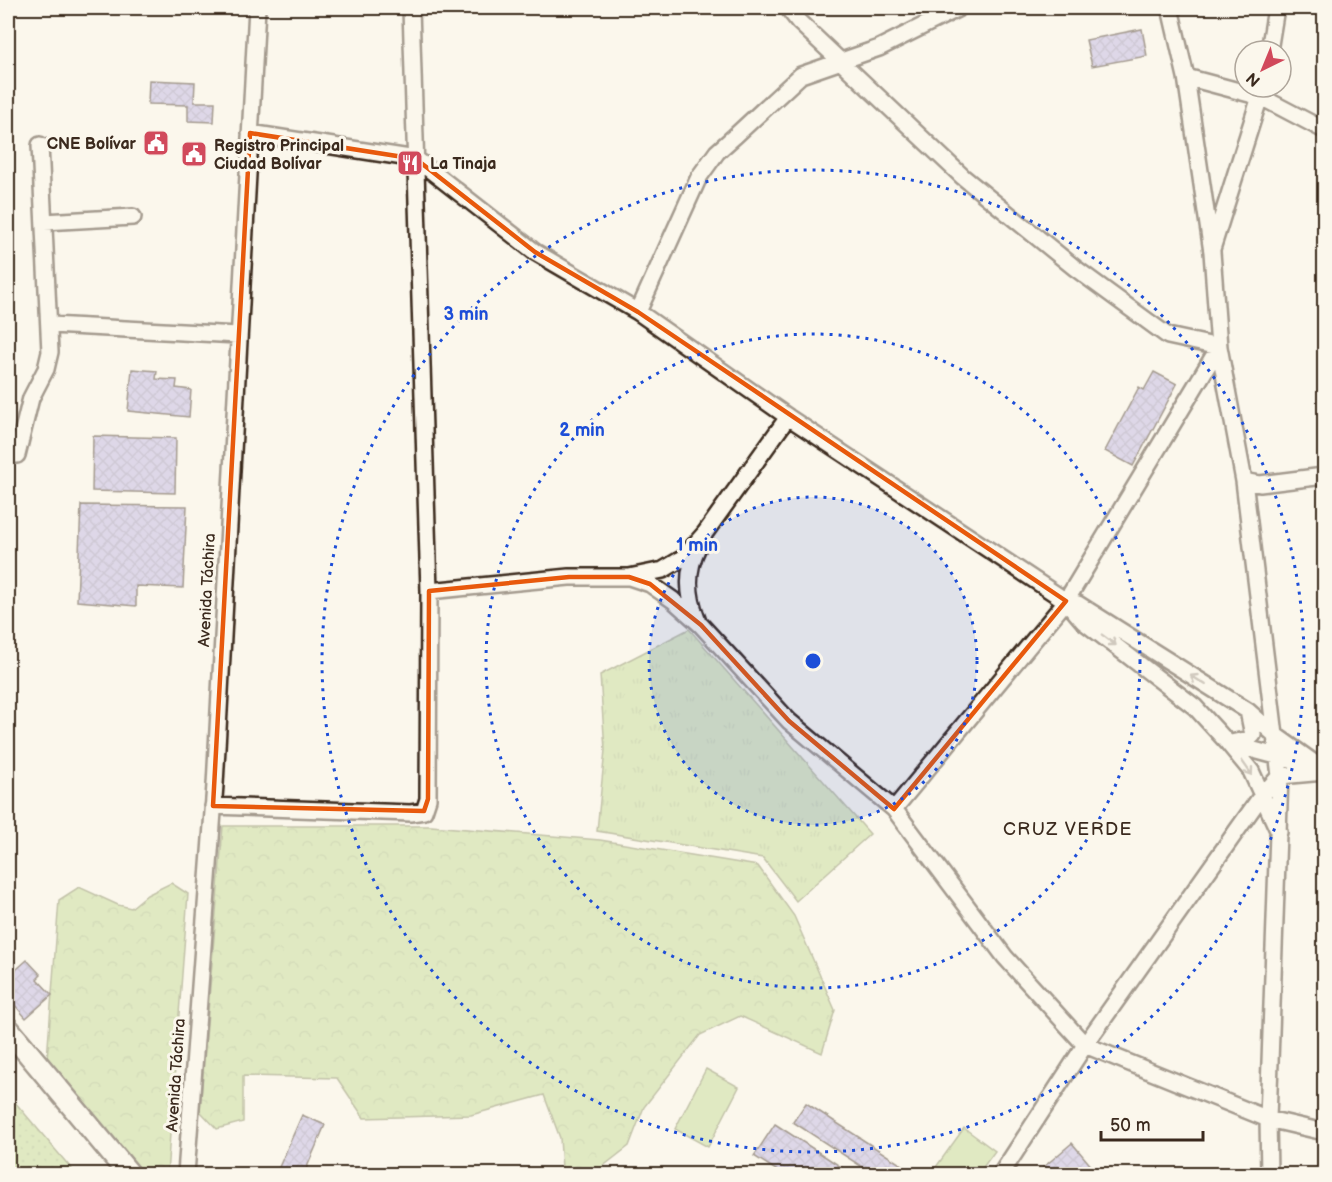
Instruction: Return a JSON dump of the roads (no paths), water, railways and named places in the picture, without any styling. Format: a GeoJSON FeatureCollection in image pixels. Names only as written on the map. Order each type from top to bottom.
{"type":"FeatureCollection","features":[{"type":"Feature","properties":{"kind":"street","name":"Avenida Táchira"},"geometry":{"type":"LineString","coordinates":[[186,1174],[213,806],[257,8]]}},
{"type":"Feature","properties":{"kind":"street"},"geometry":{"type":"LineString","coordinates":[[213,806],[424,811],[428,799],[429,591],[411,8]]}},
{"type":"Feature","properties":{"kind":"street"},"geometry":{"type":"LineString","coordinates":[[788,8],[799,22],[842,60],[963,177],[1075,268],[1168,336],[1219,347]]}},
{"type":"Feature","properties":{"kind":"street"},"geometry":{"type":"LineString","coordinates":[[638,312],[699,177],[717,152],[801,75],[879,48],[959,8]]}},
{"type":"Feature","properties":{"kind":"street"},"geometry":{"type":"LineString","coordinates":[[1170,8],[1186,77],[1212,252],[1219,347],[1244,482],[1280,777],[1268,1119],[1269,1174]]}},
{"type":"Feature","properties":{"kind":"street"},"geometry":{"type":"LineString","coordinates":[[1271,39],[1276,8]]}},
{"type":"Feature","properties":{"kind":"street"},"geometry":{"type":"LineString","coordinates":[[1186,77],[1233,86]]}},
{"type":"Feature","properties":{"kind":"street"},"geometry":{"type":"LineString","coordinates":[[1212,252],[1260,99]]}},
{"type":"Feature","properties":{"kind":"street"},"geometry":{"type":"LineString","coordinates":[[1273,99],[1324,130]]}},
{"type":"Feature","properties":{"kind":"street"},"geometry":{"type":"LineString","coordinates":[[250,133],[416,159],[535,252],[638,312],[788,417],[1066,601],[1083,621],[1194,707],[1228,743],[1251,771],[1279,832]]}},
{"type":"Feature","properties":{"kind":"street"},"geometry":{"type":"LineString","coordinates":[[17,455],[31,398],[48,362],[51,326],[40,145]]}},
{"type":"Feature","properties":{"kind":"street"},"geometry":{"type":"LineString","coordinates":[[44,222],[133,217]]}},
{"type":"Feature","properties":{"kind":"street"},"geometry":{"type":"LineString","coordinates":[[51,326],[238,335]]}},
{"type":"Feature","properties":{"kind":"street"},"geometry":{"type":"LineString","coordinates":[[894,809],[1066,601],[1219,347]]}},
{"type":"Feature","properties":{"kind":"street"},"geometry":{"type":"LineString","coordinates":[[429,591],[569,577],[629,577],[663,570],[683,558],[705,533],[788,417]]}},
{"type":"Feature","properties":{"kind":"street"},"geometry":{"type":"LineString","coordinates":[[1244,482],[1260,484],[1324,476]]}},
{"type":"Feature","properties":{"kind":"street"},"geometry":{"type":"LineString","coordinates":[[698,622],[690,600],[688,584],[693,558],[705,533]]}},
{"type":"Feature","properties":{"kind":"street"},"geometry":{"type":"LineString","coordinates":[[629,577],[650,584],[698,622],[789,720],[894,809],[1005,957],[1085,1045],[1268,1119],[1324,1132]]}},
{"type":"Feature","properties":{"kind":"street"},"geometry":{"type":"LineString","coordinates":[[1066,601],[1078,604],[1248,711],[1275,735],[1324,771]]}},
{"type":"Feature","properties":{"kind":"street"},"geometry":{"type":"LineString","coordinates":[[1228,743],[1249,739],[1253,735],[1248,711]]}},
{"type":"Feature","properties":{"kind":"street"},"geometry":{"type":"LineString","coordinates":[[1228,743],[1277,755],[1324,771]]}},
{"type":"Feature","properties":{"kind":"street"},"geometry":{"type":"LineString","coordinates":[[1001,1174],[1085,1045],[1262,795],[1280,777],[1324,771]]}},
{"type":"Feature","properties":{"kind":"street"},"geometry":{"type":"LineString","coordinates":[[1238,829],[1253,821],[1264,819],[1279,832]]}},
{"type":"Feature","properties":{"kind":"street"},"geometry":{"type":"LineString","coordinates":[[8,1029],[129,1174]]}},
{"type":"Feature","properties":{"kind":"street"},"geometry":{"type":"LineString","coordinates":[[8,1050],[112,1174]]}},
{"type":"Feature","properties":{"kind":"place","name":"CNE Bolívar"},"geometry":{"type":"Point","coordinates":[156,143]}},
{"type":"Feature","properties":{"kind":"place","name":"Registro Principal Ciudad Bolívar"},"geometry":{"type":"Point","coordinates":[194,154]}},
{"type":"Feature","properties":{"kind":"place","name":"La Tinaja"},"geometry":{"type":"Point","coordinates":[410,163]}},
{"type":"Feature","properties":{"kind":"district","name":"CRUZ VERDE"},"geometry":{"type":"Point","coordinates":[1068,829]}}]}
